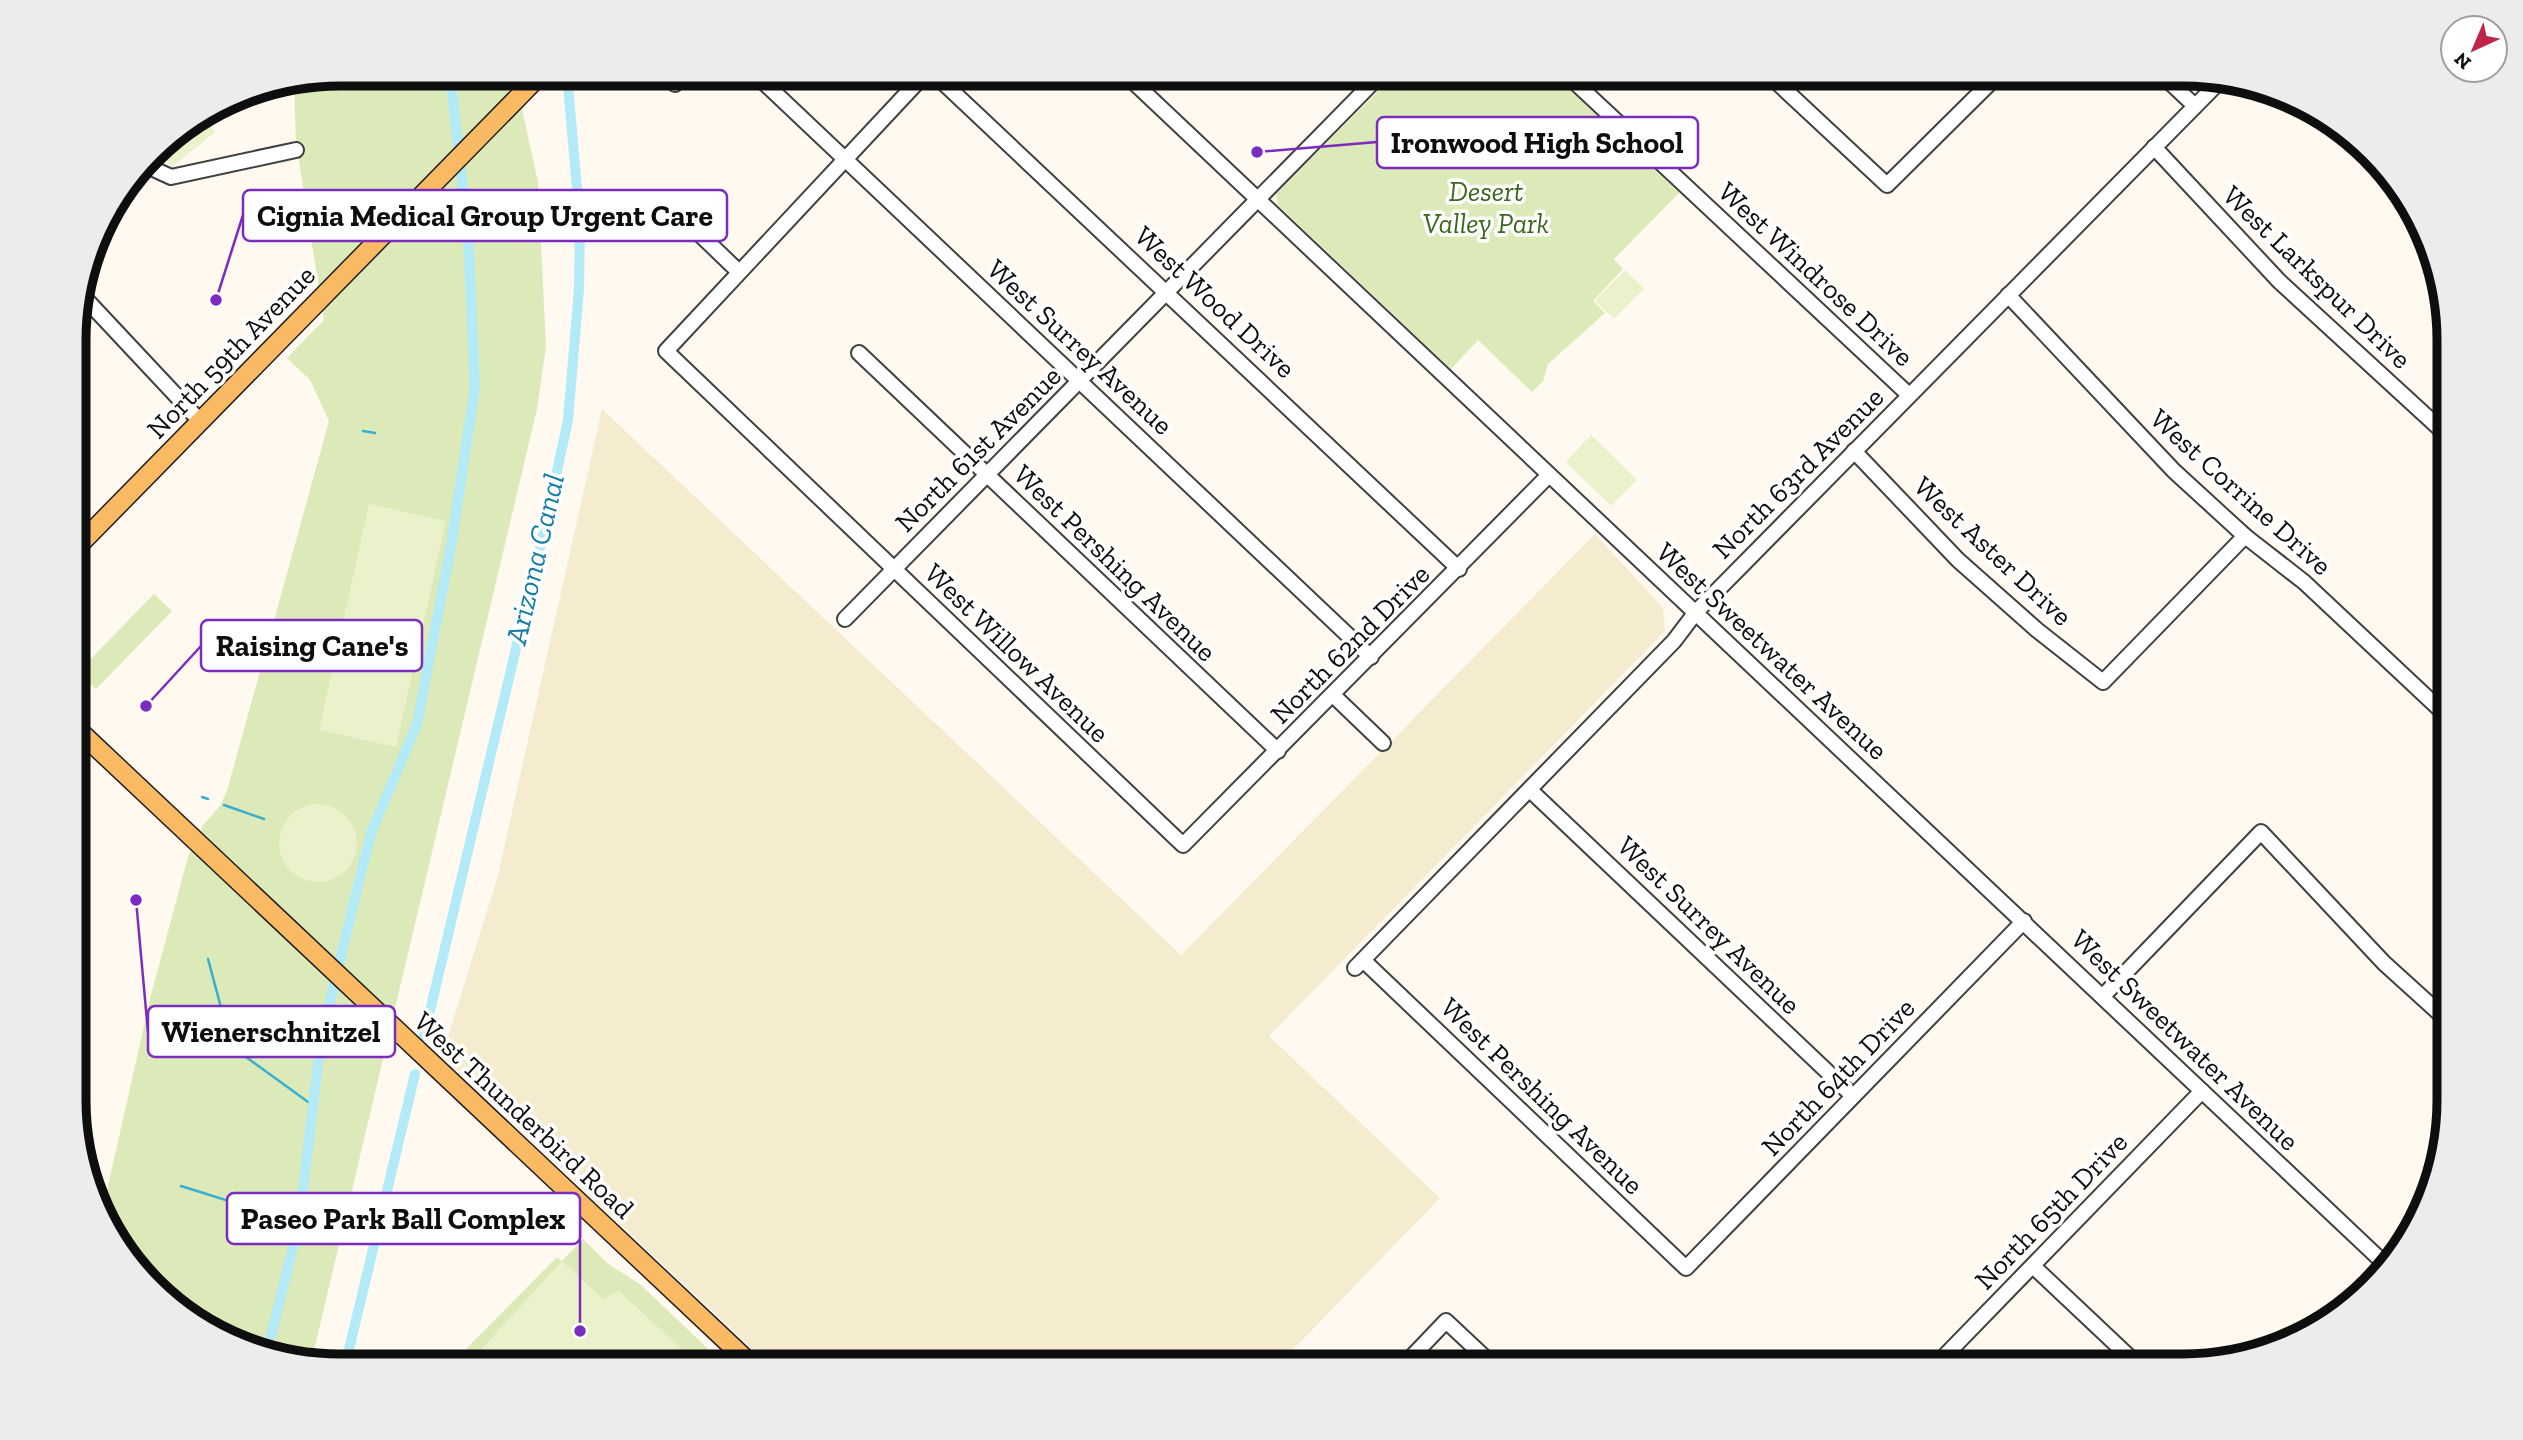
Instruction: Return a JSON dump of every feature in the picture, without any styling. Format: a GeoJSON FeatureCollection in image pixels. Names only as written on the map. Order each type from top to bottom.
{"type":"FeatureCollection","features":[{"type":"Feature","properties":{"kind":"main road","name":"North 59th Avenue"},"geometry":{"type":"LineString","coordinates":[[86,538],[529,86]]}},
{"type":"Feature","properties":{"kind":"main road","name":"West Thunderbird Road"},"geometry":{"type":"LineString","coordinates":[[86,737],[740,1354]]}},
{"type":"Feature","properties":{"kind":"street","name":"West Surrey Avenue"},"geometry":{"type":"LineString","coordinates":[[768,86],[1371,657]]}},
{"type":"Feature","properties":{"kind":"street"},"geometry":{"type":"LineString","coordinates":[[687,221],[739,272],[914,86]]}},
{"type":"Feature","properties":{"kind":"street","name":"West Wood Drive"},"geometry":{"type":"LineString","coordinates":[[947,86],[1167,290],[1459,569]]}},
{"type":"Feature","properties":{"kind":"street","name":"West Sweetwater Avenue"},"geometry":{"type":"LineString","coordinates":[[1138,86],[2381,1260]]}},
{"type":"Feature","properties":{"kind":"street","name":"North 61st Avenue"},"geometry":{"type":"LineString","coordinates":[[845,619],[1369,86]]}},
{"type":"Feature","properties":{"kind":"street","name":"West Windrose Drive"},"geometry":{"type":"LineString","coordinates":[[1579,86],[1909,395]]}},
{"type":"Feature","properties":{"kind":"street"},"geometry":{"type":"LineString","coordinates":[[1781,86],[1887,185],[1986,86]]}},
{"type":"Feature","properties":{"kind":"street"},"geometry":{"type":"LineString","coordinates":[[1980,86],[1983,89]]}},
{"type":"Feature","properties":{"kind":"street"},"geometry":{"type":"LineString","coordinates":[[2174,86],[2195,106]]}},
{"type":"Feature","properties":{"kind":"street","name":"North 63rd Avenue"},"geometry":{"type":"LineString","coordinates":[[1359,964],[1674,641],[1696,612],[2213,88]]}},
{"type":"Feature","properties":{"kind":"street","name":"West Larkspur Drive"},"geometry":{"type":"LineString","coordinates":[[2154,147],[2279,281],[2437,426]]}},
{"type":"Feature","properties":{"kind":"street"},"geometry":{"type":"LineString","coordinates":[[152,169],[164,176],[177,176],[296,150]]}},
{"type":"Feature","properties":{"kind":"street","name":"West Willow Avenue"},"geometry":{"type":"LineString","coordinates":[[739,272],[666,351],[1184,845]]}},
{"type":"Feature","properties":{"kind":"street","name":"West Corrine Drive"},"geometry":{"type":"LineString","coordinates":[[2008,295],[2174,471],[2245,536],[2304,582],[2437,707]]}},
{"type":"Feature","properties":{"kind":"street"},"geometry":{"type":"LineString","coordinates":[[89,302],[200,421]]}},
{"type":"Feature","properties":{"kind":"street","name":"West Pershing Avenue"},"geometry":{"type":"LineString","coordinates":[[859,353],[1278,751]]}},
{"type":"Feature","properties":{"kind":"street","name":"West Aster Drive"},"geometry":{"type":"LineString","coordinates":[[1854,451],[1958,560],[2037,630],[2103,682],[2245,536]]}},
{"type":"Feature","properties":{"kind":"street","name":"North 62nd Drive"},"geometry":{"type":"LineString","coordinates":[[1184,845],[1548,476]]}},
{"type":"Feature","properties":{"kind":"street"},"geometry":{"type":"LineString","coordinates":[[1333,695],[1383,743]]}},
{"type":"Feature","properties":{"kind":"street","name":"West Surrey Avenue"},"geometry":{"type":"LineString","coordinates":[[1530,790],[1853,1096]]}},
{"type":"Feature","properties":{"kind":"street"},"geometry":{"type":"LineString","coordinates":[[2103,996],[2261,832],[2384,963],[2437,1011]]}},
{"type":"Feature","properties":{"kind":"street","name":"North 64th Drive"},"geometry":{"type":"LineString","coordinates":[[1686,1268],[2024,921]]}},
{"type":"Feature","properties":{"kind":"street","name":"West Pershing Avenue"},"geometry":{"type":"LineString","coordinates":[[1359,964],[1686,1268]]}},
{"type":"Feature","properties":{"kind":"street","name":"North 65th Drive"},"geometry":{"type":"LineString","coordinates":[[1947,1354],[2202,1091]]}},
{"type":"Feature","properties":{"kind":"street"},"geometry":{"type":"LineString","coordinates":[[2033,1266],[2126,1354]]}},
{"type":"Feature","properties":{"kind":"street"},"geometry":{"type":"LineString","coordinates":[[1414,1354],[1446,1321],[1481,1354]]}},
{"type":"Feature","properties":{"kind":"shaded area"},"geometry":{"type":"Polygon","coordinates":[[[602,409],[1181,955],[1595,534],[1663,608],[1665,631],[1269,1036],[1440,1198],[1289,1354],[758,1354],[442,1056],[497,879],[602,409]]]}},
{"type":"Feature","properties":{"kind":"green space"},"geometry":{"type":"Polygon","coordinates":[[[323,86],[520,86],[523,114],[538,182],[546,347],[537,409],[313,1353],[274,1346],[242,1335],[185,1302],[160,1280],[138,1255],[105,1198],[151,995],[188,857],[203,825],[220,806],[227,791],[329,421],[310,380],[287,358],[324,320],[296,142],[294,90],[323,86]]]}},
{"type":"Feature","properties":{"kind":"green space","name":"Desert Valley Park"},"geometry":{"type":"Polygon","coordinates":[[[1383,86],[1566,86],[1679,193],[1614,259],[1623,269],[1593,301],[1605,313],[1548,364],[1543,381],[1532,392],[1478,340],[1451,369],[1278,205],[1276,194],[1383,86]]]}},
{"type":"Feature","properties":{"kind":"green space"},"geometry":{"type":"Polygon","coordinates":[[[208,123],[215,132],[172,167],[163,157],[208,123]]]}},
{"type":"Feature","properties":{"kind":"green space"},"geometry":{"type":"Polygon","coordinates":[[[1625,270],[1644,288],[1614,319],[1595,301],[1625,270]]]}},
{"type":"Feature","properties":{"kind":"green space"},"geometry":{"type":"Polygon","coordinates":[[[1591,435],[1637,480],[1611,506],[1566,462],[1591,435]]]}},
{"type":"Feature","properties":{"kind":"green space"},"geometry":{"type":"Polygon","coordinates":[[[369,504],[446,521],[396,747],[319,730],[369,504]]]}},
{"type":"Feature","properties":{"kind":"green space"},"geometry":{"type":"Polygon","coordinates":[[[154,594],[172,611],[96,689],[86,680],[86,664],[154,594]]]}},
{"type":"Feature","properties":{"kind":"green space"},"geometry":{"type":"Polygon","coordinates":[[[310,804],[326,804],[340,810],[351,821],[357,835],[357,851],[351,865],[340,876],[326,882],[310,882],[296,876],[285,865],[279,851],[279,835],[285,821],[296,810],[310,804]]]}},
{"type":"Feature","properties":{"kind":"green space"},"geometry":{"type":"Polygon","coordinates":[[[583,1239],[607,1263],[641,1285],[713,1354],[461,1354],[557,1257],[562,1261],[583,1239]]]}},
{"type":"Feature","properties":{"kind":"green space"},"geometry":{"type":"Polygon","coordinates":[[[562,1261],[603,1299],[619,1291],[687,1354],[477,1354],[562,1261]]]}},
{"type":"Feature","properties":{"kind":"waterway"},"geometry":{"type":"LineString","coordinates":[[269,1344],[299,1223],[321,1039],[371,833],[417,724],[451,546],[475,387],[468,235],[451,86]]}},
{"type":"Feature","properties":{"kind":"waterway","name":"Arizona Canal"},"geometry":{"type":"LineString","coordinates":[[424,1036],[568,420],[579,289],[580,223],[568,86]]}},
{"type":"Feature","properties":{"kind":"waterway"},"geometry":{"type":"LineString","coordinates":[[363,431],[375,433]]}},
{"type":"Feature","properties":{"kind":"waterway"},"geometry":{"type":"LineString","coordinates":[[202,797],[208,799]]}},
{"type":"Feature","properties":{"kind":"waterway"},"geometry":{"type":"LineString","coordinates":[[224,805],[264,819]]}},
{"type":"Feature","properties":{"kind":"waterway"},"geometry":{"type":"LineString","coordinates":[[208,959],[230,1041]]}},
{"type":"Feature","properties":{"kind":"waterway"},"geometry":{"type":"LineString","coordinates":[[235,1049],[315,1107]]}},
{"type":"Feature","properties":{"kind":"waterway"},"geometry":{"type":"LineString","coordinates":[[348,1354],[415,1074]]}},
{"type":"Feature","properties":{"kind":"waterway"},"geometry":{"type":"LineString","coordinates":[[181,1186],[299,1223]]}},
{"type":"Feature","properties":{"kind":"place","name":"Ironwood High School"},"geometry":{"type":"Point","coordinates":[1257,152]}},
{"type":"Feature","properties":{"kind":"place","name":"Cignia Medical Group Urgent Care"},"geometry":{"type":"Point","coordinates":[216,300]}},
{"type":"Feature","properties":{"kind":"place","name":"Raising Cane's"},"geometry":{"type":"Point","coordinates":[146,706]}},
{"type":"Feature","properties":{"kind":"place","name":"Wienerschnitzel"},"geometry":{"type":"Point","coordinates":[136,900]}},
{"type":"Feature","properties":{"kind":"place","name":"Paseo Park Ball Complex"},"geometry":{"type":"Point","coordinates":[580,1331]}}]}
